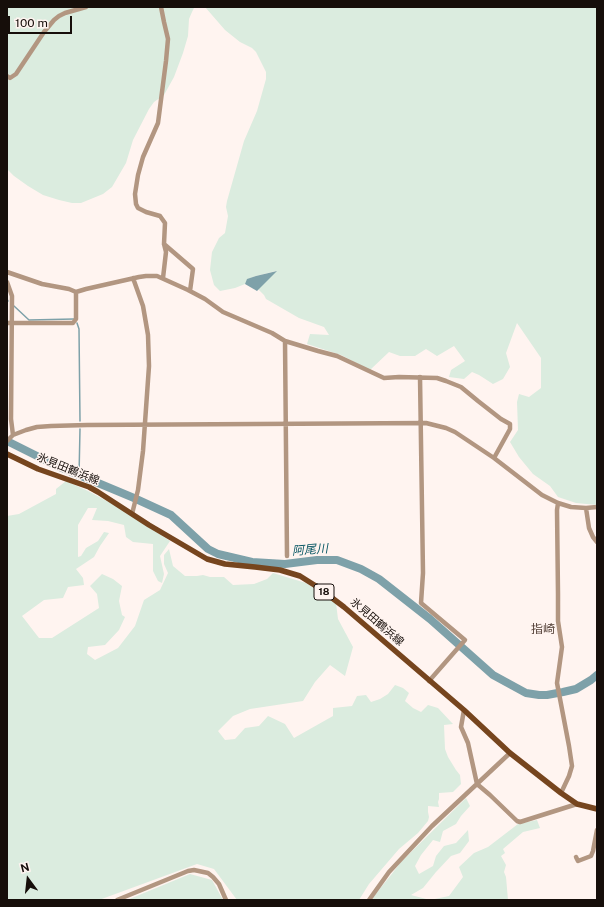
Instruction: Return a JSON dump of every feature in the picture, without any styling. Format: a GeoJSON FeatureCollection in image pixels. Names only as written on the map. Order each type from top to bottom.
{"type":"FeatureCollection","features":[{"type":"Feature","properties":{"kind":"main road","name":"氷見田鶴浜線"},"geometry":{"type":"LineString","coordinates":[[7,454],[38,469],[89,487],[207,559],[225,564],[280,570],[300,576],[344,607],[464,710],[510,753],[561,793],[578,804],[597,809]]}},
{"type":"Feature","properties":{"kind":"street"},"geometry":{"type":"LineString","coordinates":[[7,76],[10,78],[16,74],[44,32],[54,20],[65,13],[86,7]]}},
{"type":"Feature","properties":{"kind":"street"},"geometry":{"type":"LineString","coordinates":[[161,7],[168,39],[158,123],[143,157],[135,194],[138,208],[160,216],[165,223],[164,244],[166,252],[162,278]]}},
{"type":"Feature","properties":{"kind":"street"},"geometry":{"type":"LineString","coordinates":[[164,244],[193,269],[190,291]]}},
{"type":"Feature","properties":{"kind":"street"},"geometry":{"type":"LineString","coordinates":[[7,272],[42,284],[69,289],[76,292],[134,278],[157,276],[205,299],[223,312],[285,340],[337,356],[384,378],[399,376],[420,377],[441,380],[461,386],[501,419],[510,424],[510,429],[494,458]]}},
{"type":"Feature","properties":{"kind":"street"},"geometry":{"type":"LineString","coordinates":[[132,514],[144,451],[149,366],[148,335],[143,306],[134,278]]}},
{"type":"Feature","properties":{"kind":"street"},"geometry":{"type":"LineString","coordinates":[[7,282],[12,296],[9,323],[12,375],[11,419],[13,435]]}},
{"type":"Feature","properties":{"kind":"street"},"geometry":{"type":"LineString","coordinates":[[9,323],[73,323],[76,319],[76,292]]}},
{"type":"Feature","properties":{"kind":"street"},"geometry":{"type":"LineString","coordinates":[[285,340],[287,556]]}},
{"type":"Feature","properties":{"kind":"street"},"geometry":{"type":"LineString","coordinates":[[420,377],[423,573],[422,603],[465,640],[430,681]]}},
{"type":"Feature","properties":{"kind":"street"},"geometry":{"type":"LineString","coordinates":[[8,440],[13,435],[37,427],[51,426],[146,424],[421,423],[440,426],[456,432],[494,458],[542,495],[558,503],[586,508],[597,507]]}},
{"type":"Feature","properties":{"kind":"street"},"geometry":{"type":"LineString","coordinates":[[558,503],[558,621],[562,647],[557,683],[572,766],[561,793]]}},
{"type":"Feature","properties":{"kind":"street"},"geometry":{"type":"LineString","coordinates":[[586,508],[590,528],[597,542]]}},
{"type":"Feature","properties":{"kind":"street"},"geometry":{"type":"LineString","coordinates":[[464,710],[461,727],[468,743],[477,784],[517,822],[578,804]]}},
{"type":"Feature","properties":{"kind":"street"},"geometry":{"type":"LineString","coordinates":[[369,900],[389,872],[415,844],[510,753]]}},
{"type":"Feature","properties":{"kind":"street"},"geometry":{"type":"LineString","coordinates":[[576,857],[578,861],[591,856],[597,830]]}},
{"type":"Feature","properties":{"kind":"street"},"geometry":{"type":"LineString","coordinates":[[117,900],[188,871],[194,870],[208,873],[213,877],[219,884],[226,900]]}},
{"type":"Feature","properties":{"kind":"green space"},"geometry":{"type":"Polygon","coordinates":[[[7,7],[197,7],[194,8],[189,19],[188,36],[174,77],[164,95],[154,102],[149,109],[133,140],[126,163],[112,187],[103,194],[81,203],[72,203],[59,200],[43,195],[14,176],[7,169],[7,7]]]}},
{"type":"Feature","properties":{"kind":"green space"},"geometry":{"type":"Polygon","coordinates":[[[205,7],[597,7],[597,505],[576,503],[558,497],[550,486],[533,474],[519,457],[510,442],[518,430],[517,402],[519,394],[529,397],[541,388],[541,358],[517,323],[506,353],[510,367],[503,379],[493,384],[472,372],[464,379],[449,377],[451,370],[465,361],[454,346],[437,356],[426,349],[415,356],[400,356],[389,352],[370,370],[341,355],[307,344],[310,334],[329,335],[324,327],[299,318],[266,299],[258,289],[276,271],[248,279],[245,284],[235,288],[220,291],[214,285],[210,270],[212,252],[219,238],[225,233],[228,216],[226,207],[227,201],[244,141],[257,111],[266,79],[266,72],[256,52],[225,30],[205,7]]]}},
{"type":"Feature","properties":{"kind":"green space"},"geometry":{"type":"Polygon","coordinates":[[[66,481],[120,508],[170,541],[160,556],[164,574],[162,583],[158,581],[153,571],[153,544],[133,542],[126,537],[124,525],[108,521],[92,520],[97,508],[88,508],[78,525],[78,557],[81,556],[86,548],[98,541],[104,532],[109,533],[94,557],[76,569],[83,578],[84,585],[68,587],[63,598],[44,600],[22,616],[39,638],[52,638],[99,608],[97,594],[90,586],[102,574],[113,579],[122,586],[119,601],[122,615],[125,617],[119,630],[105,645],[88,647],[87,654],[95,660],[118,648],[135,626],[144,600],[160,590],[168,573],[164,564],[164,555],[169,549],[173,566],[185,576],[203,575],[210,577],[224,577],[233,585],[254,584],[267,579],[273,573],[306,583],[336,603],[338,619],[353,647],[345,676],[330,665],[315,682],[303,701],[250,709],[233,716],[218,731],[225,740],[235,739],[245,728],[259,726],[268,716],[285,724],[294,738],[333,716],[333,708],[352,706],[357,696],[366,695],[371,702],[380,699],[388,694],[395,685],[403,688],[409,693],[405,701],[413,708],[421,712],[428,705],[438,708],[453,724],[444,725],[445,749],[448,757],[460,775],[461,784],[453,792],[439,793],[439,807],[428,806],[428,821],[418,833],[399,849],[369,884],[359,900],[237,900],[214,869],[197,864],[99,900],[7,900],[7,516],[19,514],[56,494],[56,489],[66,481]]]}},
{"type":"Feature","properties":{"kind":"green space"},"geometry":{"type":"Polygon","coordinates":[[[466,798],[470,806],[456,824],[443,831],[440,842],[433,840],[421,855],[415,866],[419,874],[433,866],[436,856],[444,846],[456,843],[468,830],[469,841],[460,853],[451,856],[423,888],[411,895],[430,900],[372,900],[400,863],[466,798]]]}},
{"type":"Feature","properties":{"kind":"green space"},"geometry":{"type":"Polygon","coordinates":[[[537,820],[540,828],[523,832],[503,849],[505,853],[501,856],[506,865],[504,872],[506,877],[508,900],[430,900],[449,896],[463,877],[459,867],[474,853],[488,847],[518,824],[537,820]]]}},
{"type":"Feature","properties":{"kind":"green space"},"geometry":{"type":"Polygon","coordinates":[[[190,874],[212,880],[223,900],[127,900],[190,874]]]}},
{"type":"Feature","properties":{"kind":"water"},"geometry":{"type":"Polygon","coordinates":[[[277,271],[257,291],[245,284],[247,279],[277,271]]]}},
{"type":"Feature","properties":{"kind":"waterway"},"geometry":{"type":"LineString","coordinates":[[14,306],[29,320],[74,319]]}},
{"type":"Feature","properties":{"kind":"waterway"},"geometry":{"type":"LineString","coordinates":[[77,323],[79,329],[80,421]]}},
{"type":"Feature","properties":{"kind":"waterway"},"geometry":{"type":"LineString","coordinates":[[79,476],[80,429]]}},
{"type":"Feature","properties":{"kind":"waterway","name":"阿尾川"},"geometry":{"type":"LineString","coordinates":[[7,441],[55,465],[171,515],[208,549],[218,554],[252,562],[285,564],[317,560],[337,560],[361,569],[379,579],[430,619],[493,675],[526,693],[547,695],[576,689],[597,675]]}},
{"type":"Feature","properties":{"kind":"district","name":"指崎"},"geometry":{"type":"Point","coordinates":[543,629]}}]}
